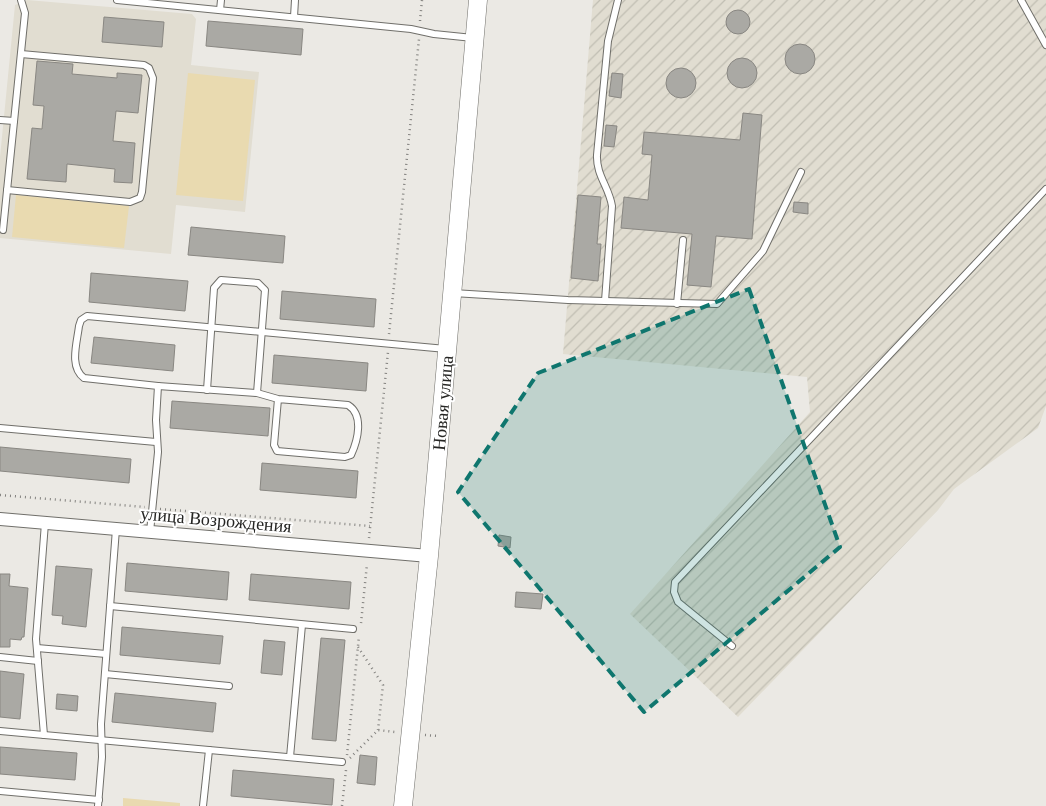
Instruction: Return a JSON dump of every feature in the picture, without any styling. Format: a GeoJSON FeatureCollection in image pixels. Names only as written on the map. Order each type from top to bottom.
{"type":"FeatureCollection","features":[{"type":"Feature","properties":{"kind":"street","name":"Новая улица"},"geometry":{"type":"LineString","coordinates":[[403,806],[429,556],[478,0]]}},
{"type":"Feature","properties":{"kind":"street","name":"улица Возрождения"},"geometry":{"type":"LineString","coordinates":[[0,520],[429,556]]}},
{"type":"Feature","properties":{"kind":"lane"},"geometry":{"type":"LineString","coordinates":[[3,230],[25,13],[21,0]]}},
{"type":"Feature","properties":{"kind":"lane"},"geometry":{"type":"LineString","coordinates":[[117,0],[294,17],[474,38]]}},
{"type":"Feature","properties":{"kind":"lane"},"geometry":{"type":"LineString","coordinates":[[220,0],[220,10]]}},
{"type":"Feature","properties":{"kind":"lane"},"geometry":{"type":"LineString","coordinates":[[294,17],[295,0]]}},
{"type":"Feature","properties":{"kind":"lane"},"geometry":{"type":"LineString","coordinates":[[605,301],[612,206],[597,167],[597,155],[608,41],[618,0]]}},
{"type":"Feature","properties":{"kind":"lane"},"geometry":{"type":"LineString","coordinates":[[1021,0],[1046,45]]}},
{"type":"Feature","properties":{"kind":"lane"},"geometry":{"type":"LineString","coordinates":[[7,190],[130,202],[140,198],[143,183],[153,78],[149,68],[144,65],[21,54]]}},
{"type":"Feature","properties":{"kind":"lane"},"geometry":{"type":"LineString","coordinates":[[0,120],[14,121]]}},
{"type":"Feature","properties":{"kind":"lane"},"geometry":{"type":"LineString","coordinates":[[452,293],[711,305],[723,300],[764,250],[801,172]]}},
{"type":"Feature","properties":{"kind":"lane"},"geometry":{"type":"LineString","coordinates":[[732,646],[678,602],[674,592],[675,582],[1046,190]]}},
{"type":"Feature","properties":{"kind":"lane"},"geometry":{"type":"LineString","coordinates":[[677,304],[683,240]]}},
{"type":"Feature","properties":{"kind":"lane"},"geometry":{"type":"LineString","coordinates":[[207,390],[214,288],[220,280],[258,283],[265,290],[258,393]]}},
{"type":"Feature","properties":{"kind":"lane"},"geometry":{"type":"LineString","coordinates":[[278,399],[274,445],[277,451],[345,457],[352,455],[356,446],[358,416],[355,409],[348,405],[278,399],[258,393],[158,386],[84,378],[78,374],[75,368],[81,320],[87,316],[447,349]]}},
{"type":"Feature","properties":{"kind":"lane"},"geometry":{"type":"LineString","coordinates":[[150,532],[158,452],[156,442],[158,386]]}},
{"type":"Feature","properties":{"kind":"lane"},"geometry":{"type":"LineString","coordinates":[[0,428],[156,442]]}},
{"type":"Feature","properties":{"kind":"lane"},"geometry":{"type":"LineString","coordinates":[[44,735],[37,648],[45,523]]}},
{"type":"Feature","properties":{"kind":"lane"},"geometry":{"type":"LineString","coordinates":[[0,790],[98,803],[102,757],[104,674],[116,529]]}},
{"type":"Feature","properties":{"kind":"lane"},"geometry":{"type":"LineString","coordinates":[[110,606],[353,629]]}},
{"type":"Feature","properties":{"kind":"lane"},"geometry":{"type":"LineString","coordinates":[[290,757],[302,625]]}},
{"type":"Feature","properties":{"kind":"lane"},"geometry":{"type":"LineString","coordinates":[[37,648],[106,654]]}},
{"type":"Feature","properties":{"kind":"lane"},"geometry":{"type":"LineString","coordinates":[[0,657],[38,661]]}},
{"type":"Feature","properties":{"kind":"lane"},"geometry":{"type":"LineString","coordinates":[[104,674],[229,686]]}},
{"type":"Feature","properties":{"kind":"lane"},"geometry":{"type":"LineString","coordinates":[[0,731],[344,761]]}},
{"type":"Feature","properties":{"kind":"lane"},"geometry":{"type":"LineString","coordinates":[[203,806],[209,750]]}},
{"type":"Feature","properties":{"kind":"path"},"geometry":{"type":"LineString","coordinates":[[342,806],[344,761],[368,551],[422,0]]}},
{"type":"Feature","properties":{"kind":"path"},"geometry":{"type":"LineString","coordinates":[[0,495],[370,526]]}},
{"type":"Feature","properties":{"kind":"path"},"geometry":{"type":"LineString","coordinates":[[344,761],[378,730],[383,685],[358,646]]}},
{"type":"Feature","properties":{"kind":"path"},"geometry":{"type":"LineString","coordinates":[[378,730],[438,736]]}},
{"type":"Feature","properties":{"kind":"highlighted area"},"geometry":{"type":"Polygon","coordinates":[[[749,289],[840,547],[644,712],[458,492],[538,373],[749,289]]]}},
{"type":"Feature","properties":{"kind":"shaded area"},"geometry":{"type":"Polygon","coordinates":[[[27,0],[192,14],[196,19],[191,65],[259,72],[245,212],[176,205],[171,254],[0,238],[0,157],[15,5],[27,0]]]}},
{"type":"Feature","properties":{"kind":"shaded area"},"geometry":{"type":"Polygon","coordinates":[[[593,0],[1046,0],[1046,406],[1038,428],[954,489],[938,510],[738,717],[630,614],[810,412],[807,377],[563,354],[593,0]]]}},
{"type":"Feature","properties":{"kind":"shaded area"},"geometry":{"type":"Polygon","coordinates":[[[188,73],[255,80],[243,201],[176,195],[188,73]]]}},
{"type":"Feature","properties":{"kind":"shaded area"},"geometry":{"type":"Polygon","coordinates":[[[16,195],[129,206],[124,248],[12,237],[16,195]]]}},
{"type":"Feature","properties":{"kind":"shaded area"},"geometry":{"type":"Polygon","coordinates":[[[123,798],[180,803],[180,806],[123,806],[123,798]]]}},
{"type":"Feature","properties":{"kind":"building"},"geometry":{"type":"Polygon","coordinates":[[[738,10],[743,11],[749,17],[749,27],[743,33],[738,34],[733,33],[727,27],[726,22],[727,17],[733,11],[738,10]]]}},
{"type":"Feature","properties":{"kind":"building"},"geometry":{"type":"Polygon","coordinates":[[[104,17],[164,22],[162,47],[102,42],[104,17]]]}},
{"type":"Feature","properties":{"kind":"building"},"geometry":{"type":"Polygon","coordinates":[[[208,21],[303,29],[301,55],[206,46],[208,21]]]}},
{"type":"Feature","properties":{"kind":"building"},"geometry":{"type":"Polygon","coordinates":[[[800,44],[811,48],[815,59],[811,70],[800,74],[789,70],[785,59],[789,48],[800,44]]]}},
{"type":"Feature","properties":{"kind":"building"},"geometry":{"type":"Polygon","coordinates":[[[742,58],[748,59],[756,67],[756,79],[748,87],[742,88],[736,87],[728,79],[727,73],[728,67],[736,59],[742,58]]]}},
{"type":"Feature","properties":{"kind":"building"},"geometry":{"type":"Polygon","coordinates":[[[37,61],[73,64],[72,74],[117,78],[117,73],[142,75],[138,113],[116,111],[113,141],[135,143],[132,183],[114,182],[115,169],[67,164],[66,182],[27,179],[32,128],[42,129],[44,106],[33,105],[37,61]]]}},
{"type":"Feature","properties":{"kind":"building"},"geometry":{"type":"Polygon","coordinates":[[[681,68],[692,72],[696,83],[692,94],[681,98],[670,94],[666,83],[670,72],[681,68]]]}},
{"type":"Feature","properties":{"kind":"building"},"geometry":{"type":"Polygon","coordinates":[[[612,73],[623,74],[621,98],[609,96],[612,73]]]}},
{"type":"Feature","properties":{"kind":"building"},"geometry":{"type":"Polygon","coordinates":[[[743,113],[762,115],[752,239],[716,236],[711,287],[687,285],[692,234],[621,228],[624,197],[648,200],[652,155],[642,154],[644,132],[740,140],[743,113]]]}},
{"type":"Feature","properties":{"kind":"building"},"geometry":{"type":"Polygon","coordinates":[[[606,125],[617,126],[614,147],[604,146],[606,125]]]}},
{"type":"Feature","properties":{"kind":"building"},"geometry":{"type":"Polygon","coordinates":[[[578,195],[601,197],[597,244],[601,244],[598,281],[571,278],[578,195]]]}},
{"type":"Feature","properties":{"kind":"building"},"geometry":{"type":"Polygon","coordinates":[[[794,202],[808,203],[808,214],[793,212],[794,202]]]}},
{"type":"Feature","properties":{"kind":"building"},"geometry":{"type":"Polygon","coordinates":[[[191,227],[285,236],[283,263],[188,255],[191,227]]]}},
{"type":"Feature","properties":{"kind":"building"},"geometry":{"type":"Polygon","coordinates":[[[91,273],[188,281],[185,311],[89,302],[91,273]]]}},
{"type":"Feature","properties":{"kind":"building"},"geometry":{"type":"Polygon","coordinates":[[[282,291],[376,299],[374,327],[280,319],[282,291]]]}},
{"type":"Feature","properties":{"kind":"building"},"geometry":{"type":"Polygon","coordinates":[[[94,337],[175,345],[173,371],[91,363],[94,337]]]}},
{"type":"Feature","properties":{"kind":"building"},"geometry":{"type":"Polygon","coordinates":[[[274,355],[368,363],[366,391],[272,383],[274,355]]]}},
{"type":"Feature","properties":{"kind":"building"},"geometry":{"type":"Polygon","coordinates":[[[172,401],[270,408],[268,436],[170,428],[172,401]]]}},
{"type":"Feature","properties":{"kind":"building"},"geometry":{"type":"Polygon","coordinates":[[[0,447],[131,459],[129,483],[0,471],[0,447]]]}},
{"type":"Feature","properties":{"kind":"building"},"geometry":{"type":"Polygon","coordinates":[[[262,463],[358,471],[356,498],[260,490],[262,463]]]}},
{"type":"Feature","properties":{"kind":"building"},"geometry":{"type":"Polygon","coordinates":[[[499,535],[511,537],[510,548],[498,546],[499,535]]]}},
{"type":"Feature","properties":{"kind":"building"},"geometry":{"type":"Polygon","coordinates":[[[127,563],[229,572],[227,600],[125,591],[127,563]]]}},
{"type":"Feature","properties":{"kind":"building"},"geometry":{"type":"Polygon","coordinates":[[[56,566],[92,569],[86,627],[62,624],[63,616],[52,615],[56,566]]]}},
{"type":"Feature","properties":{"kind":"building"},"geometry":{"type":"Polygon","coordinates":[[[0,574],[10,574],[9,586],[28,588],[24,637],[21,640],[10,639],[10,647],[0,647],[0,574]]]}},
{"type":"Feature","properties":{"kind":"building"},"geometry":{"type":"Polygon","coordinates":[[[251,574],[351,582],[349,609],[249,600],[251,574]]]}},
{"type":"Feature","properties":{"kind":"building"},"geometry":{"type":"Polygon","coordinates":[[[516,592],[543,594],[541,609],[515,607],[516,592]]]}},
{"type":"Feature","properties":{"kind":"building"},"geometry":{"type":"Polygon","coordinates":[[[122,627],[223,636],[220,664],[120,655],[122,627]]]}},
{"type":"Feature","properties":{"kind":"building"},"geometry":{"type":"Polygon","coordinates":[[[321,638],[345,640],[336,741],[312,739],[321,638]]]}},
{"type":"Feature","properties":{"kind":"building"},"geometry":{"type":"Polygon","coordinates":[[[264,640],[285,642],[282,675],[261,673],[264,640]]]}},
{"type":"Feature","properties":{"kind":"building"},"geometry":{"type":"Polygon","coordinates":[[[0,671],[24,674],[20,719],[0,717],[0,671]]]}},
{"type":"Feature","properties":{"kind":"building"},"geometry":{"type":"Polygon","coordinates":[[[115,693],[216,703],[213,732],[112,722],[115,693]]]}},
{"type":"Feature","properties":{"kind":"building"},"geometry":{"type":"Polygon","coordinates":[[[57,694],[78,696],[77,711],[56,709],[57,694]]]}},
{"type":"Feature","properties":{"kind":"building"},"geometry":{"type":"Polygon","coordinates":[[[0,747],[77,753],[75,780],[0,774],[0,747]]]}},
{"type":"Feature","properties":{"kind":"building"},"geometry":{"type":"Polygon","coordinates":[[[360,755],[377,757],[375,785],[357,783],[360,755]]]}},
{"type":"Feature","properties":{"kind":"building"},"geometry":{"type":"Polygon","coordinates":[[[233,770],[334,779],[332,805],[231,796],[233,770]]]}}]}
